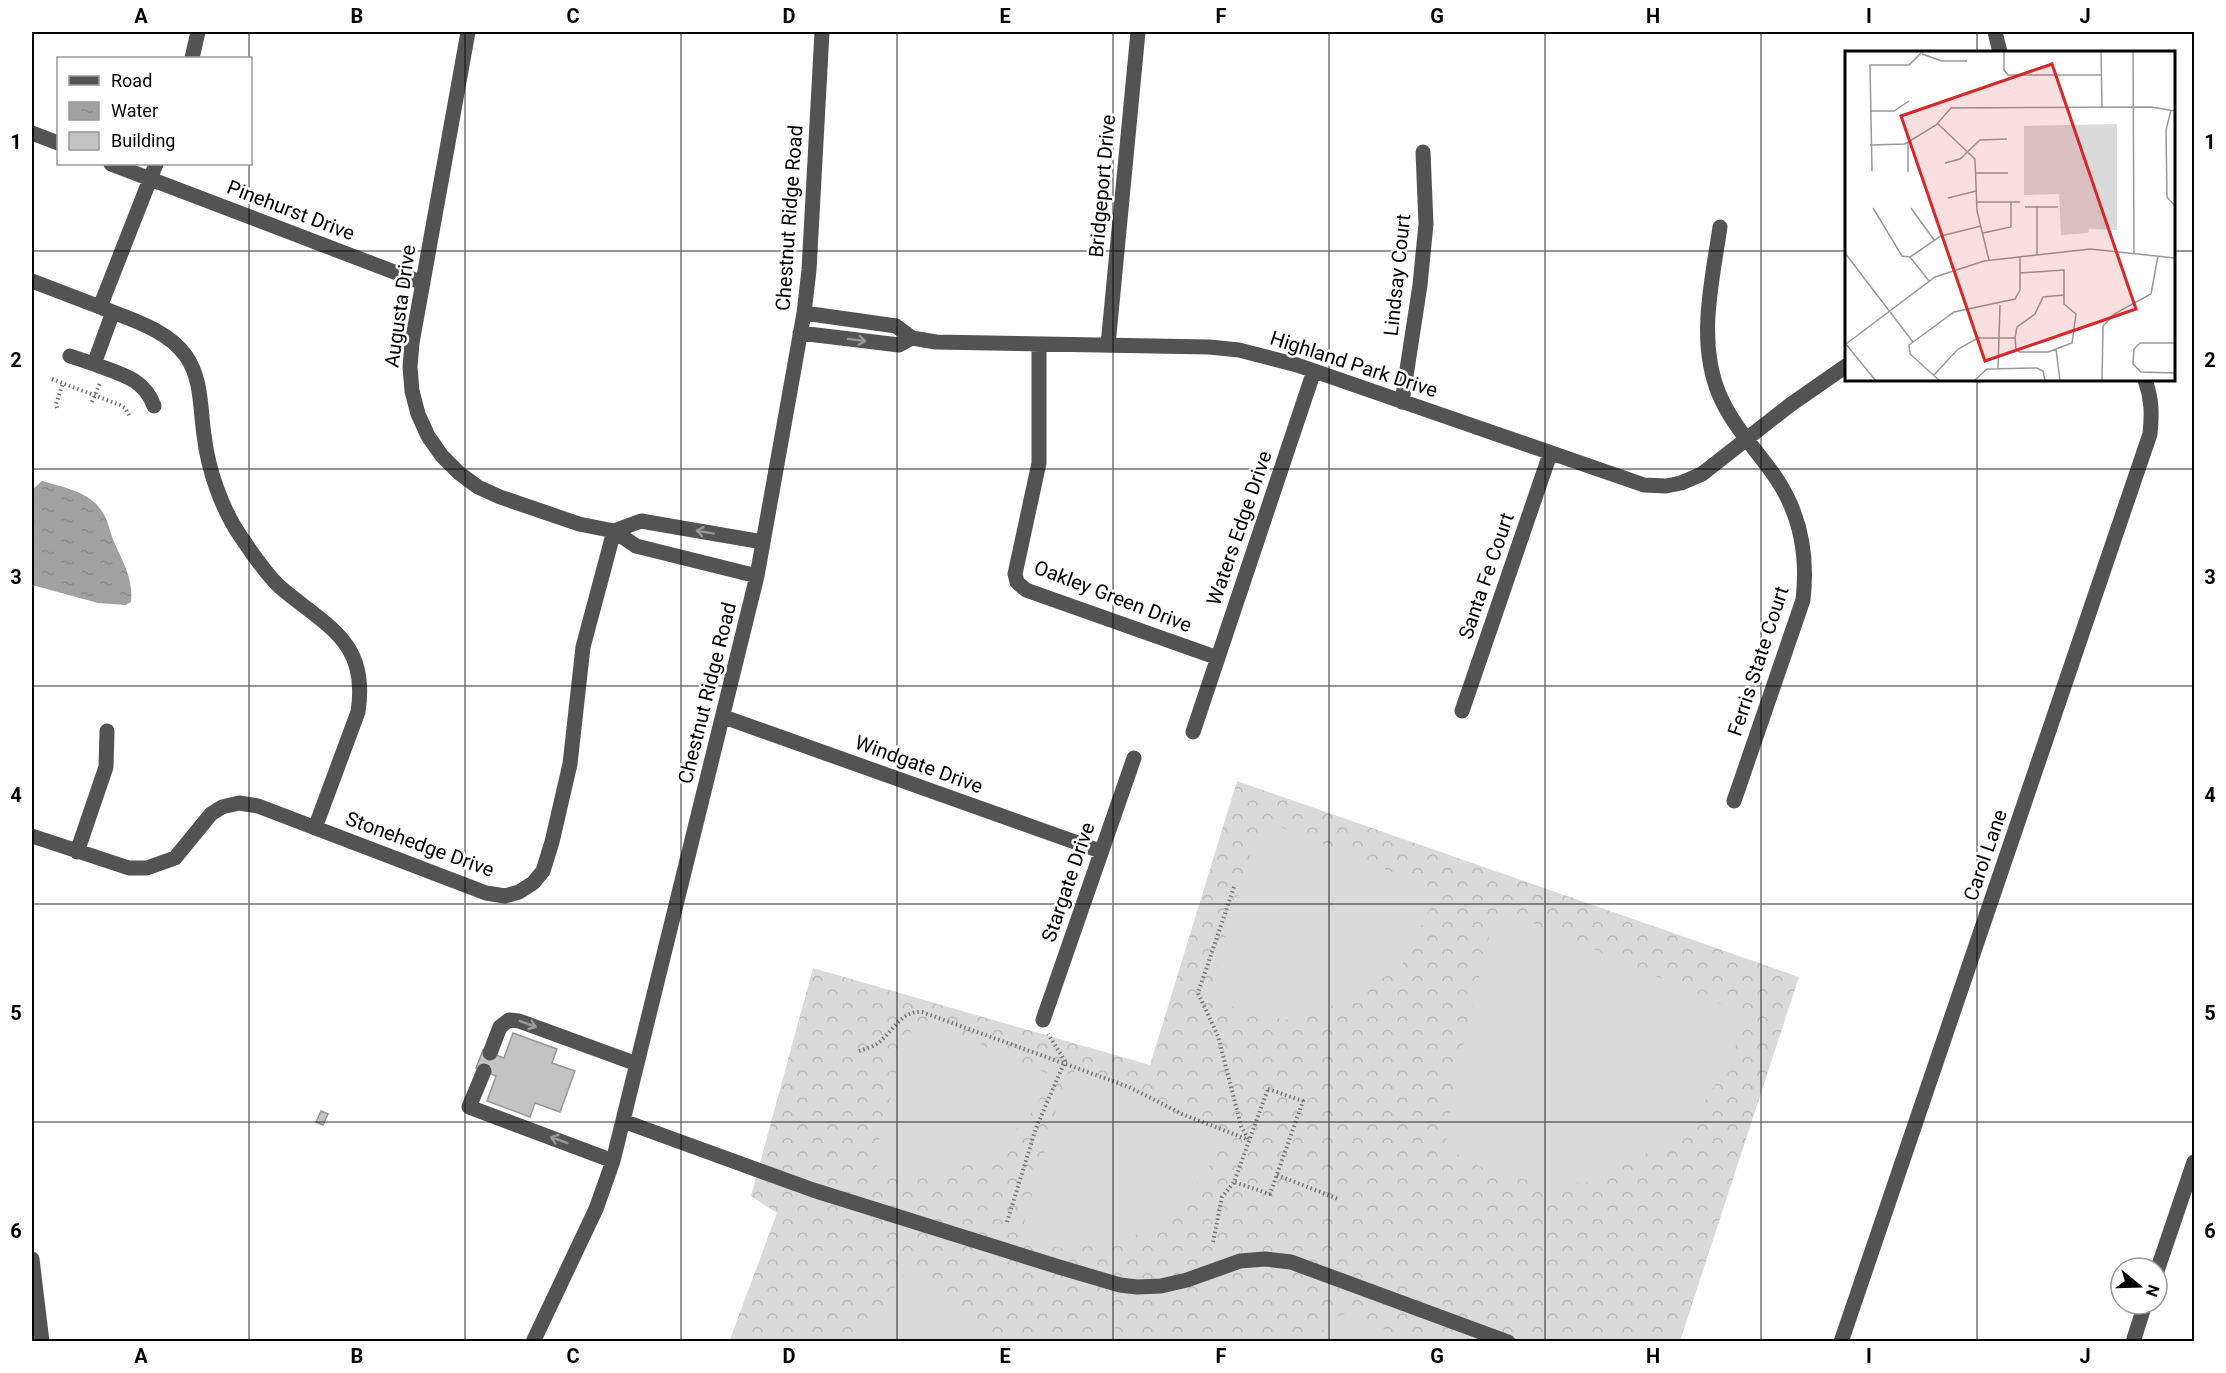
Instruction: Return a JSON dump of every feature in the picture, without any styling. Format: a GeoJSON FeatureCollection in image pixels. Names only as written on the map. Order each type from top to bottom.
{"type":"FeatureCollection","features":[{"type":"Feature","properties":{"kind":"street"},"geometry":{"type":"LineString","coordinates":[[192,57],[198,32]]}},
{"type":"Feature","properties":{"kind":"street","name":"Augusta Drive"},"geometry":{"type":"LineString","coordinates":[[468,32],[412,343],[410,367],[412,391],[418,414],[428,436],[442,456],[459,473],[478,487],[500,497],[579,524],[614,531],[636,546],[757,576]]}},
{"type":"Feature","properties":{"kind":"street","name":"Chestnut Ridge Road"},"geometry":{"type":"LineString","coordinates":[[533,1341],[596,1209],[614,1161],[757,576],[804,313],[809,270],[822,32]]}},
{"type":"Feature","properties":{"kind":"street","name":"Bridgeport Drive"},"geometry":{"type":"LineString","coordinates":[[1108,345],[1138,32]]}},
{"type":"Feature","properties":{"kind":"street"},"geometry":{"type":"LineString","coordinates":[[1995,32],[2000,51]]}},
{"type":"Feature","properties":{"kind":"street"},"geometry":{"type":"LineString","coordinates":[[32,133],[57,143]]}},
{"type":"Feature","properties":{"kind":"street","name":"Lindsay Court"},"geometry":{"type":"LineString","coordinates":[[1402,402],[1420,285],[1426,224],[1423,152]]}},
{"type":"Feature","properties":{"kind":"street","name":"Pinehurst Drive"},"geometry":{"type":"LineString","coordinates":[[114,165],[423,283]]}},
{"type":"Feature","properties":{"kind":"street"},"geometry":{"type":"LineString","coordinates":[[94,364],[106,309],[156,165]]}},
{"type":"Feature","properties":{"kind":"street","name":"Ferris State Court"},"geometry":{"type":"LineString","coordinates":[[1720,227],[1707,317],[1708,348],[1719,394],[1733,422],[1776,477],[1789,500],[1799,524],[1806,574],[1803,600],[1734,801]]}},
{"type":"Feature","properties":{"kind":"street"},"geometry":{"type":"LineString","coordinates":[[32,281],[144,325],[169,340],[186,355],[195,373],[200,392],[204,436],[210,467],[239,534],[278,585],[338,633],[352,651],[359,672],[361,692],[358,712],[315,828]]}},
{"type":"Feature","properties":{"kind":"street","name":"Highland Park Drive"},"geometry":{"type":"LineString","coordinates":[[804,313],[896,326],[912,338],[936,342],[1209,347],[1239,350],[1268,356],[1314,371],[1644,485],[1666,486],[1681,483],[1702,474],[1790,405],[1845,367]]}},
{"type":"Feature","properties":{"kind":"street"},"geometry":{"type":"LineString","coordinates":[[801,333],[899,345],[912,338]]}},
{"type":"Feature","properties":{"kind":"street","name":"Oakley Green Drive"},"geometry":{"type":"LineString","coordinates":[[1039,344],[1039,463],[1018,555],[1015,574],[1017,582],[1026,590],[1218,658]]}},
{"type":"Feature","properties":{"kind":"street"},"geometry":{"type":"LineString","coordinates":[[70,356],[138,382],[150,394],[154,406]]}},
{"type":"Feature","properties":{"kind":"street","name":"Waters Edge Drive"},"geometry":{"type":"LineString","coordinates":[[1193,732],[1314,371]]}},
{"type":"Feature","properties":{"kind":"street","name":"Carol Lane"},"geometry":{"type":"LineString","coordinates":[[1841,1341],[2150,434],[2151,397],[2145,381]]}},
{"type":"Feature","properties":{"kind":"street","name":"Santa Fe Court"},"geometry":{"type":"LineString","coordinates":[[1462,711],[1550,454]]}},
{"type":"Feature","properties":{"kind":"street"},"geometry":{"type":"LineString","coordinates":[[614,531],[640,521],[763,542]]}},
{"type":"Feature","properties":{"kind":"street","name":"Stonehedge Drive"},"geometry":{"type":"LineString","coordinates":[[32,836],[129,868],[147,867],[175,858],[211,814],[222,807],[239,803],[258,806],[486,893],[505,896],[519,892],[533,883],[543,871],[564,793],[570,764],[583,647],[614,531]]}},
{"type":"Feature","properties":{"kind":"street","name":"Windgate Drive"},"geometry":{"type":"LineString","coordinates":[[724,717],[1100,851]]}},
{"type":"Feature","properties":{"kind":"street"},"geometry":{"type":"LineString","coordinates":[[77,852],[106,767],[107,731]]}},
{"type":"Feature","properties":{"kind":"street","name":"Stargate Drive"},"geometry":{"type":"LineString","coordinates":[[1043,1023],[1100,851],[1134,758]]}},
{"type":"Feature","properties":{"kind":"street"},"geometry":{"type":"LineString","coordinates":[[490,1053],[500,1027],[509,1020],[519,1020],[637,1065]]}},
{"type":"Feature","properties":{"kind":"street"},"geometry":{"type":"LineString","coordinates":[[484,1071],[469,1107],[614,1161]]}},
{"type":"Feature","properties":{"kind":"street"},"geometry":{"type":"LineString","coordinates":[[623,1121],[863,1207],[1120,1285],[1161,1286],[1187,1280],[1240,1261],[1265,1259],[1290,1262],[1508,1341]]}},
{"type":"Feature","properties":{"kind":"street"},"geometry":{"type":"LineString","coordinates":[[2162,1256],[2194,1162]]}},
{"type":"Feature","properties":{"kind":"street"},"geometry":{"type":"LineString","coordinates":[[32,1259],[42,1341]]}},
{"type":"Feature","properties":{"kind":"street"},"geometry":{"type":"LineString","coordinates":[[2133,1341],[2141,1316]]}},
{"type":"Feature","properties":{"kind":"path"},"geometry":{"type":"LineString","coordinates":[[52,379],[120,405],[125,408],[130,417]]}},
{"type":"Feature","properties":{"kind":"path"},"geometry":{"type":"LineString","coordinates":[[57,408],[56,404],[63,383]]}},
{"type":"Feature","properties":{"kind":"path"},"geometry":{"type":"LineString","coordinates":[[92,402],[95,394]]}},
{"type":"Feature","properties":{"kind":"path"},"geometry":{"type":"LineString","coordinates":[[1234,886],[1198,993],[1218,1036],[1241,1126],[1249,1140]]}},
{"type":"Feature","properties":{"kind":"path"},"geometry":{"type":"LineString","coordinates":[[859,1051],[874,1046],[898,1022],[914,1011],[922,1012],[1129,1087],[1182,1114],[1249,1140]]}},
{"type":"Feature","properties":{"kind":"path"},"geometry":{"type":"LineString","coordinates":[[1007,1222],[1036,1128],[1065,1061],[1043,1023]]}},
{"type":"Feature","properties":{"kind":"path"},"geometry":{"type":"LineString","coordinates":[[1213,1242],[1222,1197],[1234,1182],[1268,1089],[1303,1101],[1270,1194],[1234,1182]]}},
{"type":"Feature","properties":{"kind":"path"},"geometry":{"type":"LineString","coordinates":[[1277,1175],[1338,1199]]}},
{"type":"Feature","properties":{"kind":"green space"},"geometry":{"type":"Polygon","coordinates":[[[1237,781],[1799,977],[1680,1341],[729,1342],[777,1213],[751,1196],[813,968],[1150,1065],[1237,781]]]}},
{"type":"Feature","properties":{"kind":"green space"},"geometry":{"type":"Polygon","coordinates":[[[1278,826],[1439,891],[1402,965],[1371,987],[1320,1011],[1285,1020],[1208,999],[1256,835],[1278,826]]]}},
{"type":"Feature","properties":{"kind":"green space"},"geometry":{"type":"Polygon","coordinates":[[[1510,913],[1748,1016],[1726,1068],[1684,1133],[1593,1182],[1553,1185],[1491,1173],[1445,1147],[1456,1076],[1492,924],[1510,913]]]}},
{"type":"Feature","properties":{"kind":"green space"},"geometry":{"type":"Polygon","coordinates":[[[927,1021],[1053,1076],[1034,1109],[1001,1147],[982,1160],[927,1176],[880,1171],[874,1158],[889,1105],[903,1038],[927,1021]]]}},
{"type":"Feature","properties":{"kind":"green space"},"geometry":{"type":"Polygon","coordinates":[[[1084,1068],[1225,1140],[1186,1198],[1154,1225],[1136,1235],[1114,1242],[1064,1249],[1031,1236],[1024,1223],[1066,1075],[1084,1068]]]}},
{"type":"Feature","properties":{"kind":"green space"},"geometry":{"type":"Polygon","coordinates":[[[908,1269],[1001,1341],[858,1341],[908,1269]]]}},
{"type":"Feature","properties":{"kind":"green space"},"geometry":{"type":"Polygon","coordinates":[[[1349,1313],[1409,1341],[1324,1341],[1323,1321],[1349,1313]]]}},
{"type":"Feature","properties":{"kind":"green space"},"geometry":{"type":"Polygon","coordinates":[[[1105,1324],[1143,1341],[1092,1341],[1105,1324]]]}},
{"type":"Feature","properties":{"kind":"water"},"geometry":{"type":"Polygon","coordinates":[[[42,481],[76,491],[98,506],[107,520],[127,572],[131,586],[131,602],[126,605],[98,603],[32,585],[32,490],[42,481]]]}},
{"type":"Feature","properties":{"kind":"building"},"geometry":{"type":"Polygon","coordinates":[[[513,1033],[557,1049],[552,1063],[575,1071],[560,1112],[535,1103],[530,1117],[487,1101],[496,1076],[476,1068],[483,1050],[504,1058],[513,1033]]]}},
{"type":"Feature","properties":{"kind":"building"},"geometry":{"type":"Polygon","coordinates":[[[321,1111],[328,1114],[323,1125],[316,1122],[321,1111]]]}}]}
